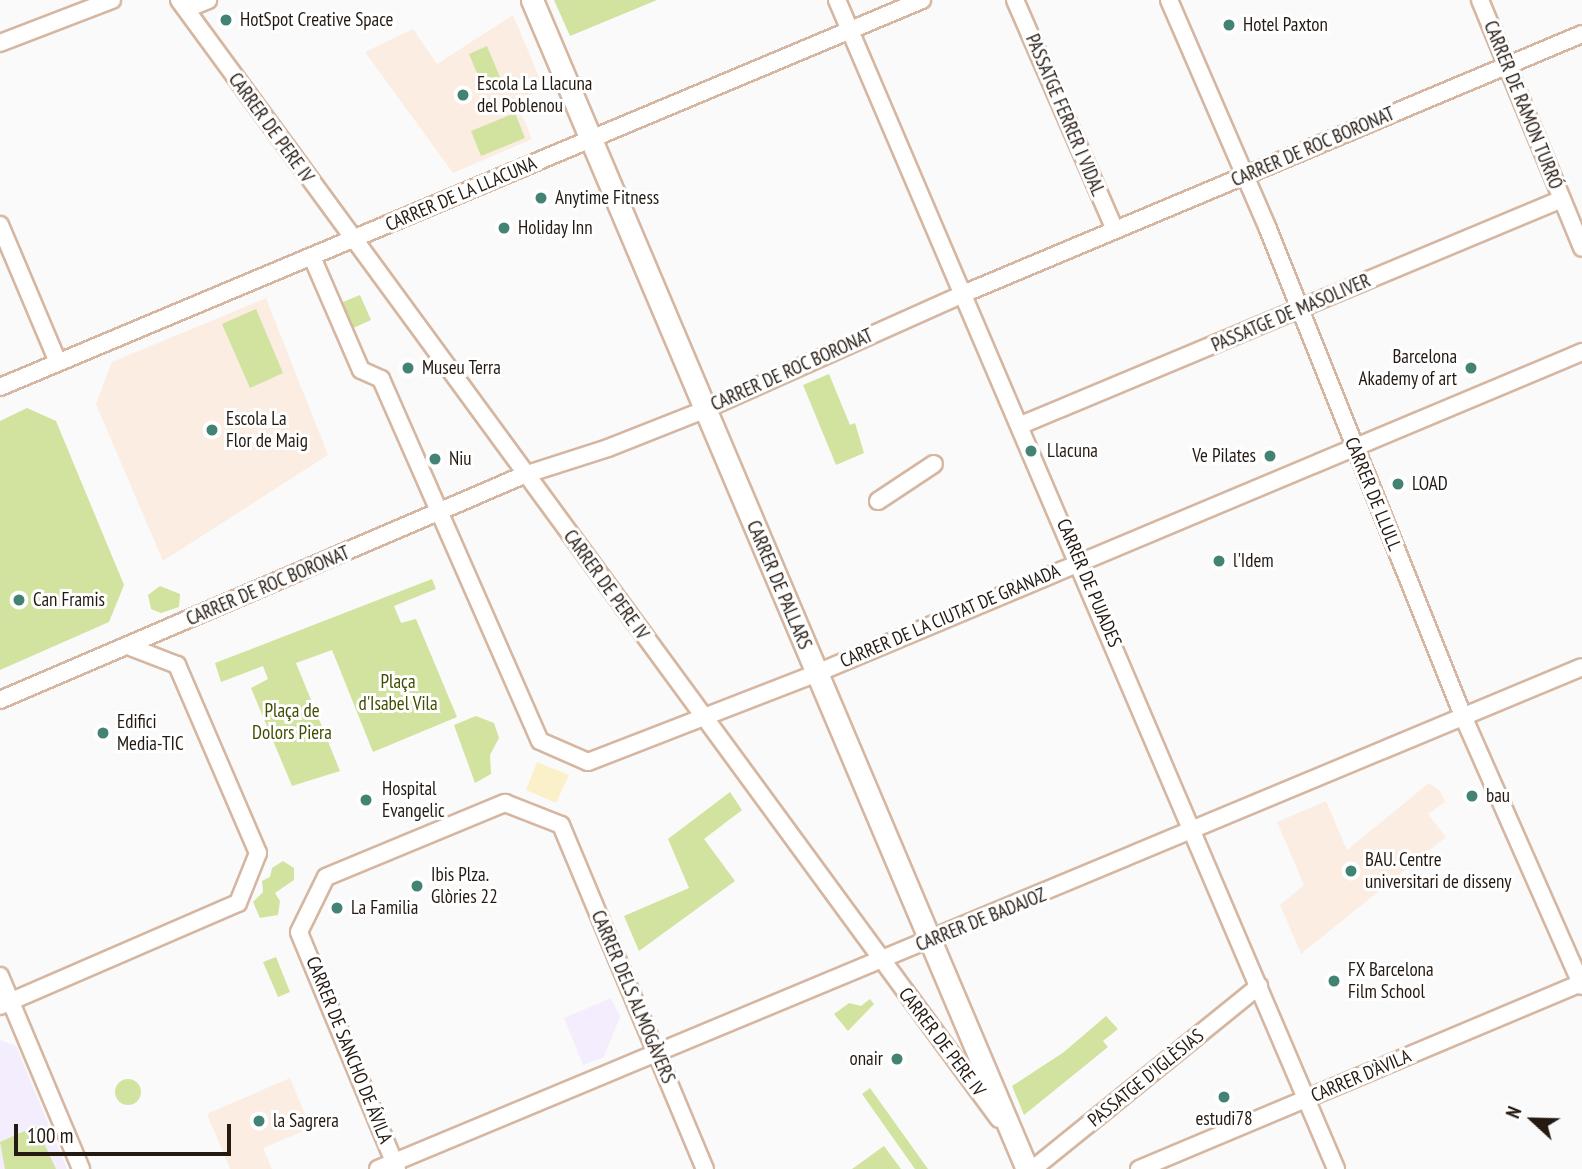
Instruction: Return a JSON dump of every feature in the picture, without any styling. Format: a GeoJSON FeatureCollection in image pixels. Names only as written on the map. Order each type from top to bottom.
{"type":"FeatureCollection","features":[{"type":"Feature","properties":{"kind":"main road","name":"CARRER DE PALLARS"},"geometry":{"type":"LineString","coordinates":[[532,0],[1027,1169]]}},
{"type":"Feature","properties":{"kind":"street"},"geometry":{"type":"LineString","coordinates":[[0,43],[112,0]]}},
{"type":"Feature","properties":{"kind":"street"},"geometry":{"type":"LineString","coordinates":[[182,5],[208,0]]}},
{"type":"Feature","properties":{"kind":"street","name":"CARRER DE PUJADES"},"geometry":{"type":"LineString","coordinates":[[837,0],[1080,560],[1336,1169]]}},
{"type":"Feature","properties":{"kind":"street","name":"CARRER DE LA LLACUNA"},"geometry":{"type":"LineString","coordinates":[[0,387],[922,0]]}},
{"type":"Feature","properties":{"kind":"street","name":"PASSATGE FERRER I VIDAL"},"geometry":{"type":"LineString","coordinates":[[1015,0],[1115,230]]}},
{"type":"Feature","properties":{"kind":"street","name":"CARRER DE LLULL"},"geometry":{"type":"LineString","coordinates":[[1169,0],[1245,176],[1463,716],[1582,984]]}},
{"type":"Feature","properties":{"kind":"street","name":"CARRER DE RAMON TURRÓ"},"geometry":{"type":"LineString","coordinates":[[1480,0],[1582,248]]}},
{"type":"Feature","properties":{"kind":"street","name":"CARRER DE PERE IV"},"geometry":{"type":"LineString","coordinates":[[182,5],[1034,1169]]}},
{"type":"Feature","properties":{"kind":"street","name":"CARRER DE ROC BORONAT"},"geometry":{"type":"LineString","coordinates":[[0,700],[128,646],[446,520],[524,475],[608,449],[704,410],[963,294],[1582,34]]}},
{"type":"Feature","properties":{"kind":"street","name":"PASSATGE DE MASOLIVER"},"geometry":{"type":"LineString","coordinates":[[1021,425],[1562,200]]}},
{"type":"Feature","properties":{"kind":"street"},"geometry":{"type":"LineString","coordinates":[[0,225],[58,362]]}},
{"type":"Feature","properties":{"kind":"street"},"geometry":{"type":"LineString","coordinates":[[312,257],[361,370],[381,379],[432,500],[446,520]]}},
{"type":"Feature","properties":{"kind":"street","name":"CARRER DE LA CIUTAT DE GRANADA"},"geometry":{"type":"LineString","coordinates":[[446,520],[540,741],[588,762],[817,673],[1080,560],[1582,352]]}},
{"type":"Feature","properties":{"kind":"street"},"geometry":{"type":"LineString","coordinates":[[878,501],[934,464]]}},
{"type":"Feature","properties":{"kind":"street"},"geometry":{"type":"LineString","coordinates":[[5,1003],[238,903],[258,853],[177,665],[128,646]]}},
{"type":"Feature","properties":{"kind":"street","name":"CARRER DE BADAJOZ"},"geometry":{"type":"LineString","coordinates":[[377,1169],[396,1166],[881,959],[930,942],[1582,667]]}},
{"type":"Feature","properties":{"kind":"street","name":"CARRER DELS ALMOGÀVERS"},"geometry":{"type":"LineString","coordinates":[[299,932],[321,880],[505,803],[561,825],[634,1005],[659,1053],[705,1169]]}},
{"type":"Feature","properties":{"kind":"street","name":"CARRER DE SANCHO DE ÁVILA"},"geometry":{"type":"LineString","coordinates":[[299,932],[396,1166]]}},
{"type":"Feature","properties":{"kind":"street"},"geometry":{"type":"LineString","coordinates":[[0,976],[5,1003],[80,1169]]}},
{"type":"Feature","properties":{"kind":"street","name":"CARRER D'ÀVILA"},"geometry":{"type":"LineString","coordinates":[[1139,1169],[1582,984]]}},
{"type":"Feature","properties":{"kind":"street","name":"PASSATGE D'IGLÈSIAS"},"geometry":{"type":"LineString","coordinates":[[1034,1169],[1259,986]]}},
{"type":"Feature","properties":{"kind":"shaded area","name":"Escola La Llacuna del Poblenou"},"geometry":{"type":"Polygon","coordinates":[[[513,15],[544,89],[516,101],[532,139],[453,173],[365,52],[413,29],[437,64],[513,15]]]}},
{"type":"Feature","properties":{"kind":"shaded area","name":"Escola La Flor de Maig"},"geometry":{"type":"Polygon","coordinates":[[[266,298],[328,455],[163,561],[96,404],[112,362],[266,298]]]}},
{"type":"Feature","properties":{"kind":"shaded area","name":"BAU. Centre universitari de disseny"},"geometry":{"type":"Polygon","coordinates":[[[1429,783],[1440,791],[1445,802],[1428,814],[1446,837],[1301,954],[1280,905],[1304,885],[1277,822],[1326,801],[1347,850],[1429,783]]]}},
{"type":"Feature","properties":{"kind":"shaded area"},"geometry":{"type":"Polygon","coordinates":[[[611,998],[620,1017],[604,1057],[583,1065],[564,1018],[611,998]]]}},
{"type":"Feature","properties":{"kind":"shaded area"},"geometry":{"type":"Polygon","coordinates":[[[0,1040],[16,1046],[67,1169],[0,1169],[0,1040]]]}},
{"type":"Feature","properties":{"kind":"shaded area","name":"la Sagrera"},"geometry":{"type":"Polygon","coordinates":[[[290,1078],[311,1128],[263,1148],[272,1169],[230,1169],[207,1114],[290,1078]]]}},
{"type":"Feature","properties":{"kind":"green space"},"geometry":{"type":"Polygon","coordinates":[[[554,0],[657,0],[570,36],[554,0]]]}},
{"type":"Feature","properties":{"kind":"green space"},"geometry":{"type":"Polygon","coordinates":[[[487,46],[502,82],[484,90],[469,54],[487,46]]]}},
{"type":"Feature","properties":{"kind":"green space"},"geometry":{"type":"Polygon","coordinates":[[[515,113],[525,138],[481,156],[471,131],[515,113]]]}},
{"type":"Feature","properties":{"kind":"green space"},"geometry":{"type":"Polygon","coordinates":[[[360,295],[371,320],[349,330],[338,304],[360,295]]]}},
{"type":"Feature","properties":{"kind":"green space"},"geometry":{"type":"Polygon","coordinates":[[[256,309],[283,373],[250,388],[222,324],[256,309]]]}},
{"type":"Feature","properties":{"kind":"green space"},"geometry":{"type":"Polygon","coordinates":[[[829,374],[850,425],[855,423],[864,453],[836,465],[803,385],[829,374]]]}},
{"type":"Feature","properties":{"kind":"green space"},"geometry":{"type":"Polygon","coordinates":[[[27,408],[56,421],[124,585],[109,622],[0,670],[0,421],[27,408]]]}},
{"type":"Feature","properties":{"kind":"green space","name":"Plaça d'Isabel Vila"},"geometry":{"type":"Polygon","coordinates":[[[432,579],[436,589],[394,606],[401,623],[416,619],[457,717],[373,752],[332,650],[296,663],[340,771],[292,786],[251,688],[268,679],[263,666],[221,682],[215,663],[432,579]]]}},
{"type":"Feature","properties":{"kind":"green space"},"geometry":{"type":"Polygon","coordinates":[[[160,586],[180,594],[179,607],[161,613],[151,609],[148,595],[160,586]]]}},
{"type":"Feature","properties":{"kind":"green space"},"geometry":{"type":"Polygon","coordinates":[[[476,716],[494,723],[499,738],[490,755],[491,774],[475,783],[454,725],[476,716]]]}},
{"type":"Feature","properties":{"kind":"green space"},"geometry":{"type":"Polygon","coordinates":[[[730,792],[742,810],[704,839],[735,881],[639,951],[624,916],[689,888],[668,839],[730,792]]]}},
{"type":"Feature","properties":{"kind":"green space"},"geometry":{"type":"Polygon","coordinates":[[[283,861],[294,868],[294,880],[275,893],[280,901],[278,915],[260,918],[253,902],[263,892],[262,881],[270,877],[272,868],[283,861]]]}},
{"type":"Feature","properties":{"kind":"green space"},"geometry":{"type":"Polygon","coordinates":[[[276,957],[290,992],[278,997],[263,962],[276,957]]]}},
{"type":"Feature","properties":{"kind":"green space"},"geometry":{"type":"Polygon","coordinates":[[[870,999],[874,1004],[848,1031],[834,1014],[849,1003],[861,1006],[870,999]]]}},
{"type":"Feature","properties":{"kind":"green space"},"geometry":{"type":"Polygon","coordinates":[[[1106,1016],[1118,1029],[1103,1041],[1108,1047],[1024,1115],[1012,1086],[1064,1052],[1106,1016]]]}},
{"type":"Feature","properties":{"kind":"green space"},"geometry":{"type":"Polygon","coordinates":[[[128,1079],[137,1083],[141,1092],[137,1101],[128,1105],[119,1101],[115,1092],[119,1083],[128,1079]]]}},
{"type":"Feature","properties":{"kind":"green space"},"geometry":{"type":"Polygon","coordinates":[[[870,1088],[928,1169],[915,1169],[862,1094],[870,1088]]]}},
{"type":"Feature","properties":{"kind":"green space"},"geometry":{"type":"Polygon","coordinates":[[[36,1126],[56,1169],[5,1169],[0,1142],[36,1126]]]}},
{"type":"Feature","properties":{"kind":"green space"},"geometry":{"type":"Polygon","coordinates":[[[884,1146],[901,1169],[852,1169],[884,1146]]]}},
{"type":"Feature","properties":{"kind":"sand"},"geometry":{"type":"Polygon","coordinates":[[[537,762],[569,775],[556,803],[526,790],[537,762]]]}},
{"type":"Feature","properties":{"kind":"place","name":"HotSpot Creative Space"},"geometry":{"type":"Point","coordinates":[226,20]}},
{"type":"Feature","properties":{"kind":"place","name":"Hotel Paxton"},"geometry":{"type":"Point","coordinates":[1229,25]}},
{"type":"Feature","properties":{"kind":"place","name":"Escola La Llacuna del Poblenou"},"geometry":{"type":"Point","coordinates":[463,95]}},
{"type":"Feature","properties":{"kind":"place","name":"Anytime Fitness"},"geometry":{"type":"Point","coordinates":[541,198]}},
{"type":"Feature","properties":{"kind":"place","name":"Holiday Inn"},"geometry":{"type":"Point","coordinates":[504,228]}},
{"type":"Feature","properties":{"kind":"place","name":"Museu Terra"},"geometry":{"type":"Point","coordinates":[408,368]}},
{"type":"Feature","properties":{"kind":"place","name":"Barcelona Akademy of art"},"geometry":{"type":"Point","coordinates":[1471,368]}},
{"type":"Feature","properties":{"kind":"place","name":"Escola La Flor de Maig"},"geometry":{"type":"Point","coordinates":[212,430]}},
{"type":"Feature","properties":{"kind":"place","name":"Llacuna"},"geometry":{"type":"Point","coordinates":[1031,451]}},
{"type":"Feature","properties":{"kind":"place","name":"Ve Pilates"},"geometry":{"type":"Point","coordinates":[1270,456]}},
{"type":"Feature","properties":{"kind":"place","name":"Niu"},"geometry":{"type":"Point","coordinates":[435,459]}},
{"type":"Feature","properties":{"kind":"place","name":"LOAD"},"geometry":{"type":"Point","coordinates":[1398,484]}},
{"type":"Feature","properties":{"kind":"place","name":"l'Idem"},"geometry":{"type":"Point","coordinates":[1219,561]}},
{"type":"Feature","properties":{"kind":"place","name":"Can Framis"},"geometry":{"type":"Point","coordinates":[19,600]}},
{"type":"Feature","properties":{"kind":"place","name":"Edifici Media-TIC"},"geometry":{"type":"Point","coordinates":[103,733]}},
{"type":"Feature","properties":{"kind":"place","name":"bau"},"geometry":{"type":"Point","coordinates":[1472,796]}},
{"type":"Feature","properties":{"kind":"place","name":"Hospital Evangelic"},"geometry":{"type":"Point","coordinates":[366,800]}},
{"type":"Feature","properties":{"kind":"place","name":"BAU. Centre universitari de disseny"},"geometry":{"type":"Point","coordinates":[1351,871]}},
{"type":"Feature","properties":{"kind":"place","name":"Ibis Plza. Glòries 22"},"geometry":{"type":"Point","coordinates":[417,886]}},
{"type":"Feature","properties":{"kind":"place","name":"La Familia"},"geometry":{"type":"Point","coordinates":[337,908]}},
{"type":"Feature","properties":{"kind":"place","name":"FX Barcelona Film School"},"geometry":{"type":"Point","coordinates":[1334,981]}},
{"type":"Feature","properties":{"kind":"place","name":"onair"},"geometry":{"type":"Point","coordinates":[897,1059]}},
{"type":"Feature","properties":{"kind":"place","name":"estudi78"},"geometry":{"type":"Point","coordinates":[1224,1097]}},
{"type":"Feature","properties":{"kind":"place","name":"la Sagrera"},"geometry":{"type":"Point","coordinates":[259,1121]}},
{"type":"Feature","properties":{"kind":"park label","name":"Plaça de Dolors Piera"},"geometry":{"type":"Point","coordinates":[292,722]}}]}
